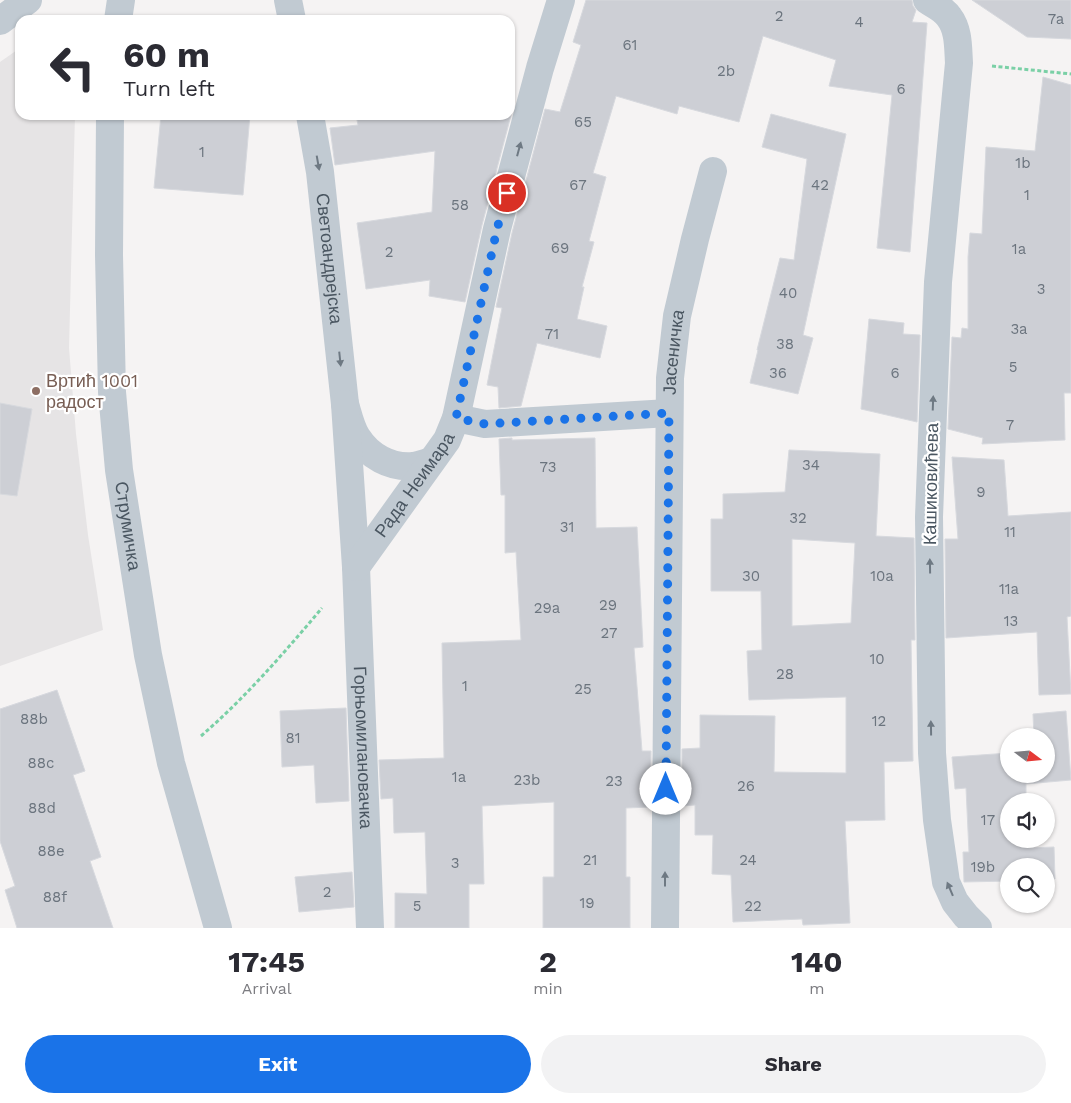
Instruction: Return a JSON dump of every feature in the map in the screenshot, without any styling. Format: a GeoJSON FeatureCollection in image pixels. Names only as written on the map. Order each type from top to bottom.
{"type":"FeatureCollection","features":[{"type":"Feature","properties":{"kind":"street"},"geometry":{"type":"LineString","coordinates":[[0,21],[28,0]]}},
{"type":"Feature","properties":{"kind":"street"},"geometry":{"type":"LineString","coordinates":[[119,15],[121,0]]}},
{"type":"Feature","properties":{"kind":"street"},"geometry":{"type":"LineString","coordinates":[[288,0],[291,15]]}},
{"type":"Feature","properties":{"kind":"street","name":"Рада Неимара"},"geometry":{"type":"LineString","coordinates":[[356,567],[447,440],[456,418],[497,229],[540,68],[561,0]]}},
{"type":"Feature","properties":{"kind":"street","name":"Кашиковићева"},"geometry":{"type":"LineString","coordinates":[[927,0],[950,18],[958,38],[959,63],[938,282],[929,517],[932,753],[937,820],[946,882],[955,902],[978,928]]}},
{"type":"Feature","properties":{"kind":"street","name":"Струмичка"},"geometry":{"type":"LineString","coordinates":[[110,120],[108,254],[112,392],[119,470],[148,655],[170,763],[218,928]]}},
{"type":"Feature","properties":{"kind":"street","name":"Светоандрејска"},"geometry":{"type":"LineString","coordinates":[[311,120],[320,172],[345,404],[356,567]]}},
{"type":"Feature","properties":{"kind":"street","name":"Јасеничка"},"geometry":{"type":"LineString","coordinates":[[665,928],[670,378],[677,316],[713,171]]}},
{"type":"Feature","properties":{"kind":"street","name":"Светоандрејска"},"geometry":{"type":"LineString","coordinates":[[345,404],[356,436],[369,451],[381,460],[388,464],[413,466],[432,461]]}},
{"type":"Feature","properties":{"kind":"street"},"geometry":{"type":"LineString","coordinates":[[456,418],[485,424],[669,413]]}},
{"type":"Feature","properties":{"kind":"street","name":"Горњомилановачка"},"geometry":{"type":"LineString","coordinates":[[356,567],[370,928]]}},
{"type":"Feature","properties":{"kind":"path"},"geometry":{"type":"LineString","coordinates":[[959,63],[1071,74]]}},
{"type":"Feature","properties":{"kind":"path"},"geometry":{"type":"LineString","coordinates":[[225,715],[304,629],[356,567]]}},
{"type":"Feature","properties":{"kind":"shaded area","name":"Вртић 1001 радост"},"geometry":{"type":"Polygon","coordinates":[[[15,52],[15,120],[75,120],[69,348],[76,434],[88,535],[103,630],[0,666],[0,62],[15,52]]]}},
{"type":"Feature","properties":{"kind":"building"},"geometry":{"type":"Polygon","coordinates":[[[586,0],[912,0],[916,10],[912,22],[927,23],[910,252],[877,248],[892,95],[829,86],[836,60],[763,36],[739,122],[679,106],[677,114],[616,96],[593,173],[606,177],[589,241],[594,242],[582,287],[584,287],[577,319],[607,326],[600,358],[537,343],[521,406],[499,408],[498,387],[487,385],[502,308],[496,307],[512,233],[545,109],[560,112],[581,45],[573,42],[586,0]]]}},
{"type":"Feature","properties":{"kind":"building"},"geometry":{"type":"Polygon","coordinates":[[[972,0],[1071,0],[1071,39],[1027,37],[972,0]]]}},
{"type":"Feature","properties":{"kind":"building"},"geometry":{"type":"Polygon","coordinates":[[[1043,77],[1071,85],[1071,393],[1064,393],[1065,440],[982,444],[983,438],[948,429],[952,337],[961,338],[962,328],[968,329],[970,233],[982,234],[986,147],[1035,151],[1043,77]]]}},
{"type":"Feature","properties":{"kind":"building"},"geometry":{"type":"Polygon","coordinates":[[[771,114],[846,134],[803,335],[813,338],[798,394],[750,383],[780,258],[794,260],[807,159],[762,147],[771,114]]]}},
{"type":"Feature","properties":{"kind":"building"},"geometry":{"type":"Polygon","coordinates":[[[161,120],[250,120],[243,195],[154,188],[161,120]]]}},
{"type":"Feature","properties":{"kind":"building"},"geometry":{"type":"Polygon","coordinates":[[[357,120],[510,120],[482,225],[465,302],[429,296],[430,280],[366,289],[357,223],[432,212],[435,151],[335,165],[330,128],[358,125],[357,120]]]}},
{"type":"Feature","properties":{"kind":"building"},"geometry":{"type":"Polygon","coordinates":[[[869,319],[904,323],[903,334],[920,335],[917,422],[861,409],[869,319]]]}},
{"type":"Feature","properties":{"kind":"building"},"geometry":{"type":"Polygon","coordinates":[[[0,403],[32,409],[17,496],[0,494],[0,403]]]}},
{"type":"Feature","properties":{"kind":"building"},"geometry":{"type":"Polygon","coordinates":[[[512,438],[512,440],[595,438],[596,528],[637,527],[643,647],[634,648],[642,751],[651,751],[650,807],[626,808],[626,877],[630,877],[630,928],[543,928],[543,877],[554,877],[554,802],[482,806],[484,884],[469,884],[469,928],[395,928],[395,893],[427,894],[425,832],[394,833],[393,798],[381,799],[379,760],[444,758],[442,643],[521,640],[516,552],[505,553],[505,495],[501,495],[499,439],[512,438]]]}},
{"type":"Feature","properties":{"kind":"building"},"geometry":{"type":"Polygon","coordinates":[[[789,450],[880,454],[876,536],[914,538],[915,640],[911,640],[913,761],[884,762],[885,820],[845,821],[850,923],[803,925],[802,919],[733,922],[731,875],[712,874],[713,835],[695,835],[695,805],[682,806],[682,749],[700,748],[700,715],[775,716],[774,772],[846,773],[846,697],[749,700],[747,651],[762,650],[761,591],[711,591],[711,519],[723,519],[723,494],[785,492],[789,450]],[[792,539],[792,626],[851,623],[855,543],[792,539]]]}},
{"type":"Feature","properties":{"kind":"building"},"geometry":{"type":"Polygon","coordinates":[[[952,457],[1004,460],[1008,516],[1071,512],[1071,616],[1067,617],[1071,694],[1039,695],[1037,632],[946,638],[945,539],[958,539],[952,457]]]}},
{"type":"Feature","properties":{"kind":"building"},"geometry":{"type":"Polygon","coordinates":[[[57,690],[85,771],[73,775],[101,857],[90,861],[113,928],[17,928],[5,890],[15,886],[0,841],[0,709],[57,690]]]}},
{"type":"Feature","properties":{"kind":"building"},"geometry":{"type":"Polygon","coordinates":[[[346,708],[349,801],[316,803],[314,765],[282,767],[280,711],[346,708]]]}},
{"type":"Feature","properties":{"kind":"building"},"geometry":{"type":"Polygon","coordinates":[[[1066,711],[1071,780],[1055,781],[1055,728],[1034,728],[1033,714],[1066,711]]]}},
{"type":"Feature","properties":{"kind":"building"},"geometry":{"type":"Polygon","coordinates":[[[1000,754],[1000,783],[1037,783],[1026,784],[1026,793],[1000,793],[1000,848],[1054,848],[1054,858],[1000,858],[1000,881],[964,882],[963,852],[969,852],[966,788],[955,789],[952,757],[1000,754]]]}},
{"type":"Feature","properties":{"kind":"building"},"geometry":{"type":"Polygon","coordinates":[[[352,872],[354,907],[299,912],[295,877],[352,872]]]}},
{"type":"Feature","properties":{"kind":"place","name":"Вртић 1001 радост"},"geometry":{"type":"Point","coordinates":[36,391]}},
{"type":"Feature","properties":{"kind":"route"},"geometry":{"type":"LineString","coordinates":[[507,193],[497,229],[456,418],[485,424],[669,413],[666,789]]}}]}
